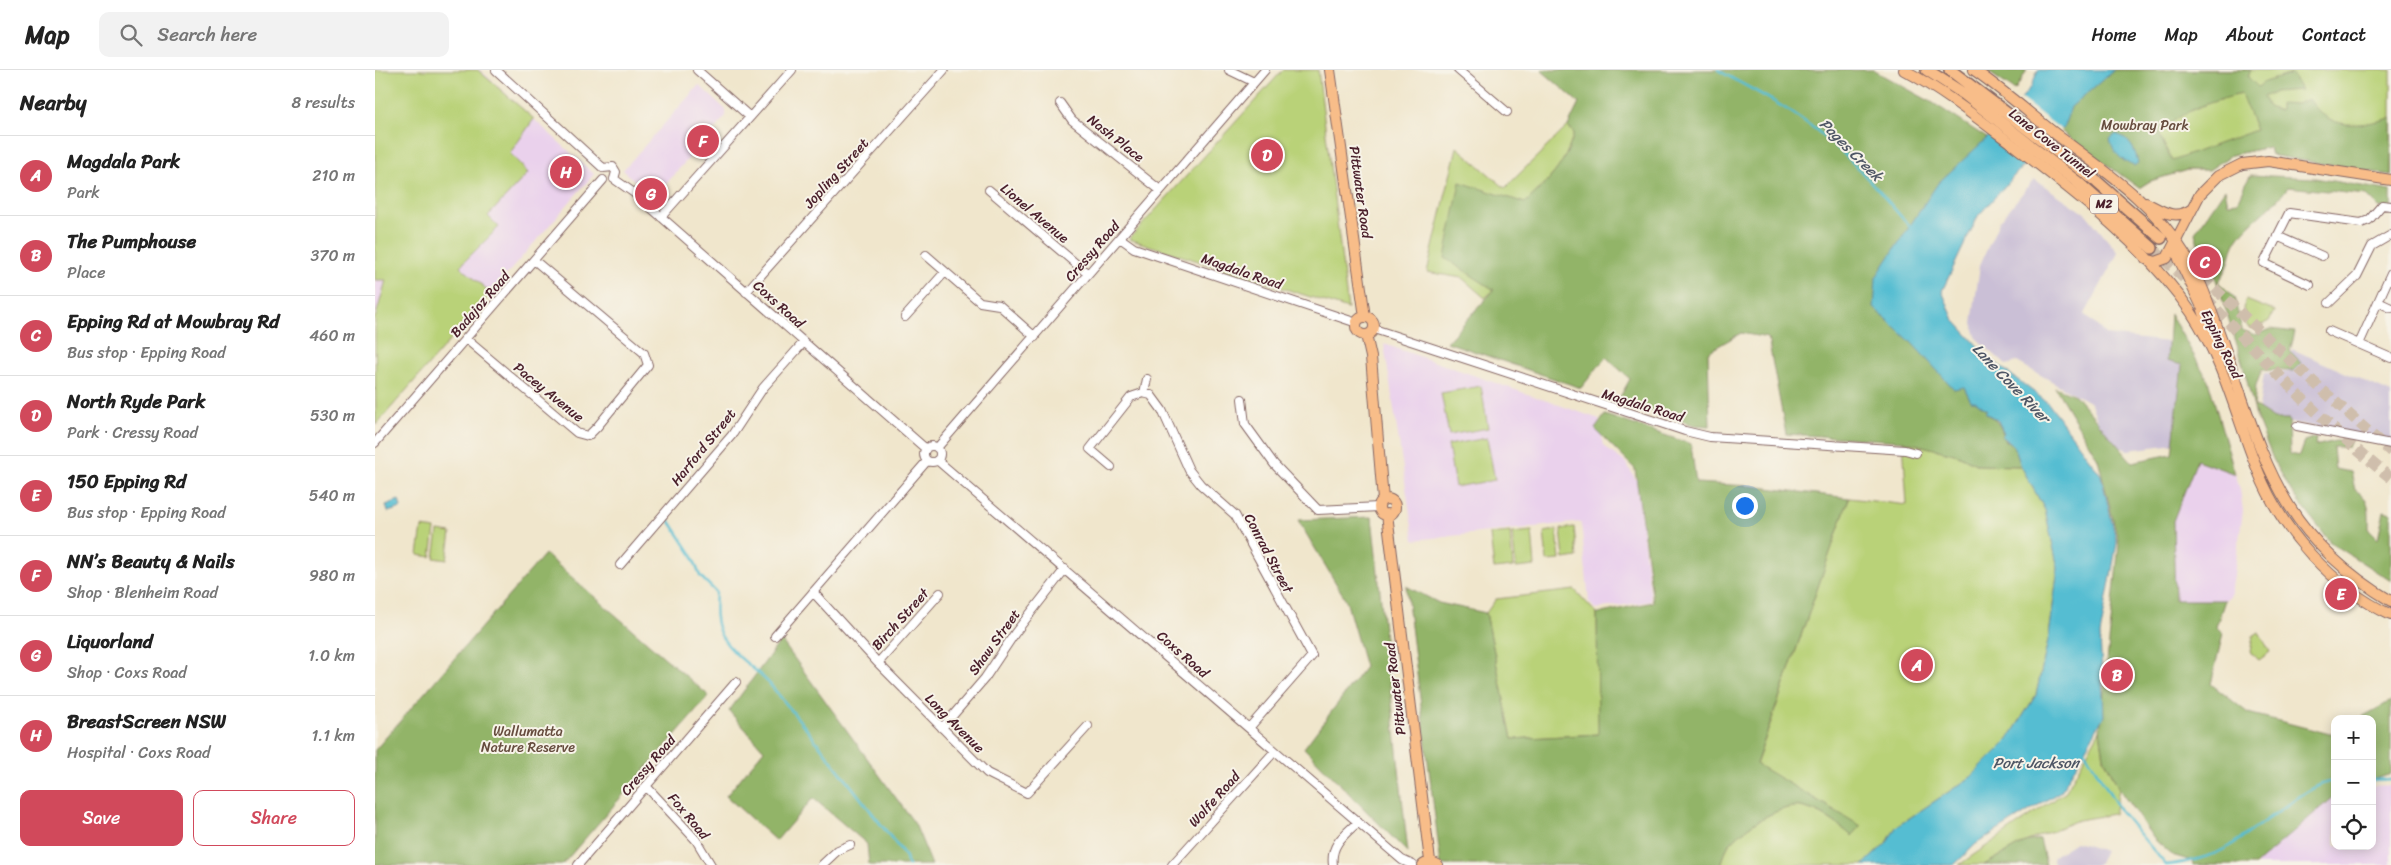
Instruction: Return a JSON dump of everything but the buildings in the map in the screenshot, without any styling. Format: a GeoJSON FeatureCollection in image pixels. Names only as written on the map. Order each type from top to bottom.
{"type":"FeatureCollection","features":[{"type":"Feature","properties":{"kind":"highway","name":"Lane Cove Tunnel"},"geometry":{"type":"LineString","coordinates":[[1927,70],[2051,168],[2122,219],[2152,248]]}},
{"type":"Feature","properties":{"kind":"highway","name":"Lane Cove Tunnel"},"geometry":{"type":"LineString","coordinates":[[1950,70],[1995,102],[2063,156],[2117,199],[2161,238]]}},
{"type":"Feature","properties":{"kind":"main road","name":"Pittwater Road"},"geometry":{"type":"LineString","coordinates":[[1330,70],[1361,320]]}},
{"type":"Feature","properties":{"kind":"main road"},"geometry":{"type":"LineString","coordinates":[[1905,70],[1983,115]]}},
{"type":"Feature","properties":{"kind":"main road","name":"Epping Road"},"geometry":{"type":"LineString","coordinates":[[1974,70],[2137,197],[2176,243],[2203,290],[2254,434],[2283,498],[2319,546],[2352,576],[2391,601]]}},
{"type":"Feature","properties":{"kind":"main road"},"geometry":{"type":"LineString","coordinates":[[2145,259],[2153,262],[2163,260],[2170,254],[2200,194],[2218,176],[2234,167],[2251,162],[2267,161],[2391,180]]}},
{"type":"Feature","properties":{"kind":"main road","name":"Epping Road"},"geometry":{"type":"LineString","coordinates":[[2051,168],[2145,259],[2191,311],[2221,366],[2258,473],[2287,524],[2305,547],[2334,575],[2356,594],[2391,615]]}},
{"type":"Feature","properties":{"kind":"main road"},"geometry":{"type":"LineString","coordinates":[[2357,175],[2391,184]]}},
{"type":"Feature","properties":{"kind":"main road"},"geometry":{"type":"LineString","coordinates":[[2137,197],[2173,215],[2183,214],[2193,209]]}},
{"type":"Feature","properties":{"kind":"main road"},"geometry":{"type":"LineString","coordinates":[[2176,243],[2179,259],[2202,306],[2221,366]]}},
{"type":"Feature","properties":{"kind":"main road"},"geometry":{"type":"LineString","coordinates":[[1370,332],[1358,331],[1361,320],[1372,321],[1370,332],[1371,357],[1381,503]]}},
{"type":"Feature","properties":{"kind":"main road","name":"Pittwater Road"},"geometry":{"type":"LineString","coordinates":[[1381,503],[1390,500],[1394,506],[1392,512],[1387,514],[1430,864]]}},
{"type":"Feature","properties":{"kind":"street"},"geometry":{"type":"LineString","coordinates":[[496,70],[603,168],[613,167],[615,172],[614,179],[609,182],[603,180],[600,175],[603,168]]}},
{"type":"Feature","properties":{"kind":"street"},"geometry":{"type":"LineString","coordinates":[[697,70],[750,117]]}},
{"type":"Feature","properties":{"kind":"street"},"geometry":{"type":"LineString","coordinates":[[661,217],[792,70]]}},
{"type":"Feature","properties":{"kind":"street","name":"Jopling Street"},"geometry":{"type":"LineString","coordinates":[[746,292],[943,70]]}},
{"type":"Feature","properties":{"kind":"street"},"geometry":{"type":"LineString","coordinates":[[1229,70],[1254,82]]}},
{"type":"Feature","properties":{"kind":"street","name":"Cressy Road"},"geometry":{"type":"LineString","coordinates":[[937,448],[1265,70]]}},
{"type":"Feature","properties":{"kind":"street"},"geometry":{"type":"LineString","coordinates":[[1458,70],[1507,112]]}},
{"type":"Feature","properties":{"kind":"street","name":"Nash Place"},"geometry":{"type":"LineString","coordinates":[[1060,103],[1072,120],[1160,190]]}},
{"type":"Feature","properties":{"kind":"street","name":"Coxs Road"},"geometry":{"type":"LineString","coordinates":[[614,179],[661,217],[926,449]]}},
{"type":"Feature","properties":{"kind":"street","name":"Badajoz Road"},"geometry":{"type":"LineString","coordinates":[[375,443],[603,180]]}},
{"type":"Feature","properties":{"kind":"street","name":"Lionel Avenue"},"geometry":{"type":"LineString","coordinates":[[989,190],[1088,274]]}},
{"type":"Feature","properties":{"kind":"street"},"geometry":{"type":"LineString","coordinates":[[2309,284],[2264,263],[2289,213],[2361,223],[2369,220],[2382,205],[2391,206]]}},
{"type":"Feature","properties":{"kind":"street"},"geometry":{"type":"LineString","coordinates":[[2329,303],[2357,276],[2372,246],[2391,235]]}},
{"type":"Feature","properties":{"kind":"street"},"geometry":{"type":"LineString","coordinates":[[2277,236],[2322,256]]}},
{"type":"Feature","properties":{"kind":"street","name":"Magdala Road"},"geometry":{"type":"LineString","coordinates":[[1121,238],[1134,248],[1361,320]]}},
{"type":"Feature","properties":{"kind":"street"},"geometry":{"type":"LineString","coordinates":[[926,255],[980,302],[999,305],[1035,336]]}},
{"type":"Feature","properties":{"kind":"street","name":"Pacey Avenue"},"geometry":{"type":"LineString","coordinates":[[466,339],[577,433],[588,436],[604,420],[648,365],[644,353],[534,260]]}},
{"type":"Feature","properties":{"kind":"street"},"geometry":{"type":"LineString","coordinates":[[905,317],[945,272]]}},
{"type":"Feature","properties":{"kind":"street"},"geometry":{"type":"LineString","coordinates":[[2359,344],[2391,273]]}},
{"type":"Feature","properties":{"kind":"street"},"geometry":{"type":"LineString","coordinates":[[2378,302],[2391,308]]}},
{"type":"Feature","properties":{"kind":"street"},"geometry":{"type":"LineString","coordinates":[[2329,331],[2391,358]]}},
{"type":"Feature","properties":{"kind":"street","name":"Magdala Road"},"geometry":{"type":"LineString","coordinates":[[1370,332],[1685,431],[1710,437],[1905,450],[1915,453]]}},
{"type":"Feature","properties":{"kind":"street","name":"Harford Street"},"geometry":{"type":"LineString","coordinates":[[620,565],[732,435],[763,388],[803,342]]}},
{"type":"Feature","properties":{"kind":"street"},"geometry":{"type":"LineString","coordinates":[[1111,467],[1089,449],[1131,397],[1143,393],[1147,379]]}},
{"type":"Feature","properties":{"kind":"street","name":"Conrad Street"},"geometry":{"type":"LineString","coordinates":[[1143,393],[1151,395],[1162,410],[1189,470],[1201,485],[1235,515],[1312,656],[1249,728]]}},
{"type":"Feature","properties":{"kind":"street"},"geometry":{"type":"LineString","coordinates":[[1242,400],[1245,424],[1274,464],[1317,510],[1381,503]]}},
{"type":"Feature","properties":{"kind":"street"},"geometry":{"type":"LineString","coordinates":[[2297,426],[2391,444]]}},
{"type":"Feature","properties":{"kind":"street"},"geometry":{"type":"LineString","coordinates":[[931,446],[937,448],[940,454],[937,460],[932,463],[927,461],[923,455],[926,449],[931,446]]}},
{"type":"Feature","properties":{"kind":"street","name":"Coxs Road"},"geometry":{"type":"LineString","coordinates":[[937,460],[1402,860],[1413,865]]}},
{"type":"Feature","properties":{"kind":"street"},"geometry":{"type":"LineString","coordinates":[[775,636],[927,461]]}},
{"type":"Feature","properties":{"kind":"street","name":"Shaw Street"},"geometry":{"type":"LineString","coordinates":[[942,728],[985,678],[1015,633],[1065,570]]}},
{"type":"Feature","properties":{"kind":"street","name":"Long Avenue"},"geometry":{"type":"LineString","coordinates":[[813,592],[878,663],[987,773],[1027,793],[1088,726]]}},
{"type":"Feature","properties":{"kind":"street","name":"Birch Street"},"geometry":{"type":"LineString","coordinates":[[878,663],[940,593]]}},
{"type":"Feature","properties":{"kind":"street","name":"Cressy Road"},"geometry":{"type":"LineString","coordinates":[[578,865],[736,682]]}},
{"type":"Feature","properties":{"kind":"street","name":"Wolfe Road"},"geometry":{"type":"LineString","coordinates":[[1172,865],[1275,750]]}},
{"type":"Feature","properties":{"kind":"street","name":"Fox Road"},"geometry":{"type":"LineString","coordinates":[[646,786],[696,840],[711,865]]}},
{"type":"Feature","properties":{"kind":"street"},"geometry":{"type":"LineString","coordinates":[[1333,865],[1333,848],[1358,822]]}},
{"type":"Feature","properties":{"kind":"street"},"geometry":{"type":"LineString","coordinates":[[823,865],[838,850],[850,845]]}},
{"type":"Feature","properties":{"kind":"shaded area"},"geometry":{"type":"Polygon","coordinates":[[[375,70],[480,70],[594,174],[375,426],[375,70]]]}},
{"type":"Feature","properties":{"kind":"shaded area"},"geometry":{"type":"Polygon","coordinates":[[[699,85],[726,110],[726,116],[656,195],[651,196],[623,170],[699,85]]]}},
{"type":"Feature","properties":{"kind":"shaded area"},"geometry":{"type":"Polygon","coordinates":[[[2034,179],[2086,214],[2118,253],[2085,314],[2106,335],[2168,342],[2184,364],[2175,444],[2128,450],[2119,447],[2101,431],[2091,403],[2017,362],[2006,365],[1977,339],[1972,323],[1980,265],[1999,222],[2034,179]]]}},
{"type":"Feature","properties":{"kind":"shaded area"},"geometry":{"type":"Polygon","coordinates":[[[1384,344],[1599,419],[1603,446],[1626,463],[1636,480],[1651,601],[1595,609],[1589,602],[1581,522],[1414,540],[1384,344]]]}},
{"type":"Feature","properties":{"kind":"shaded area"},"geometry":{"type":"Polygon","coordinates":[[[2292,349],[2391,393],[2391,441],[2258,416],[2264,373],[2288,372],[2292,349]]]}},
{"type":"Feature","properties":{"kind":"shaded area"},"geometry":{"type":"Polygon","coordinates":[[[2197,460],[2235,474],[2240,489],[2243,511],[2231,595],[2225,600],[2175,601],[2173,521],[2197,460]]]}},
{"type":"Feature","properties":{"kind":"shaded area"},"geometry":{"type":"Polygon","coordinates":[[[2391,785],[2391,865],[2257,865],[2265,840],[2331,797],[2331,850],[2376,850],[2376,786],[2391,785]]]}},
{"type":"Feature","properties":{"kind":"shaded area"},"geometry":{"type":"Polygon","coordinates":[[[2076,842],[2105,851],[2098,865],[2055,865],[2052,857],[2076,842]]]}},
{"type":"Feature","properties":{"kind":"green space"},"geometry":{"type":"Polygon","coordinates":[[[375,70],[478,70],[534,119],[510,153],[528,173],[488,216],[499,227],[460,266],[491,293],[376,425],[375,319],[386,280],[375,280],[375,70]]]}},
{"type":"Feature","properties":{"kind":"green space"},"geometry":{"type":"Polygon","coordinates":[[[1283,70],[1318,70],[1348,309],[1129,239],[1283,70]]]}},
{"type":"Feature","properties":{"kind":"green space"},"geometry":{"type":"Polygon","coordinates":[[[1541,70],[1873,70],[1933,103],[1987,138],[1973,153],[1874,307],[1964,387],[1971,401],[1975,401],[1987,410],[1985,412],[2000,427],[2004,440],[2014,446],[2021,466],[1978,465],[1958,455],[1903,441],[1786,434],[1768,338],[1741,333],[1708,352],[1710,426],[1694,425],[1619,399],[1630,379],[1606,357],[1581,388],[1447,342],[1494,290],[1445,258],[1460,182],[1525,203],[1555,172],[1570,145],[1574,133],[1568,126],[1579,103],[1541,70]]]}},
{"type":"Feature","properties":{"kind":"green space"},"geometry":{"type":"Polygon","coordinates":[[[1985,70],[2027,70],[2015,90],[1985,70]]]}},
{"type":"Feature","properties":{"kind":"green space","name":"Mowbray Park"},"geometry":{"type":"Polygon","coordinates":[[[2114,70],[2391,70],[2391,175],[2271,155],[2269,147],[2231,155],[2209,170],[2187,170],[2150,181],[2139,188],[2114,70]]]}},
{"type":"Feature","properties":{"kind":"green space","name":"Mowbray Park"},"geometry":{"type":"Polygon","coordinates":[[[2114,70],[2251,70],[2248,77],[2258,87],[2264,82],[2292,74],[2301,90],[2273,92],[2263,97],[2268,107],[2280,111],[2280,103],[2296,104],[2309,99],[2317,110],[2336,122],[2356,124],[2391,118],[2391,175],[2271,155],[2269,147],[2231,155],[2209,170],[2187,170],[2150,181],[2139,188],[2058,129],[2063,128],[2070,107],[2114,70]],[[2241,94],[2197,108],[2177,118],[2159,134],[2172,161],[2256,130],[2241,94]]]}},
{"type":"Feature","properties":{"kind":"green space"},"geometry":{"type":"Polygon","coordinates":[[[1568,126],[1574,133],[1561,164],[1525,203],[1460,183],[1494,290],[1485,298],[1462,278],[1427,272],[1457,147],[1505,188],[1568,126]]]}},
{"type":"Feature","properties":{"kind":"green space"},"geometry":{"type":"Polygon","coordinates":[[[2250,175],[2315,178],[2391,191],[2391,209],[2378,207],[2366,195],[2288,187],[2242,233],[2234,245],[2226,271],[2218,282],[2234,297],[2242,330],[2255,335],[2271,329],[2295,332],[2290,351],[2301,363],[2293,371],[2262,370],[2256,385],[2254,406],[2274,419],[2289,419],[2290,454],[2299,456],[2304,441],[2316,437],[2315,446],[2335,441],[2350,442],[2348,447],[2333,447],[2335,469],[2351,472],[2355,490],[2364,498],[2368,507],[2369,530],[2378,539],[2384,511],[2391,513],[2391,581],[2330,542],[2291,491],[2273,459],[2256,416],[2240,354],[2212,267],[2199,247],[2195,233],[2225,189],[2228,203],[2238,202],[2250,175]]]}},
{"type":"Feature","properties":{"kind":"green space"},"geometry":{"type":"Polygon","coordinates":[[[2246,300],[2274,311],[2269,321],[2254,329],[2247,326],[2243,308],[2246,300]]]}},
{"type":"Feature","properties":{"kind":"green space"},"geometry":{"type":"Polygon","coordinates":[[[2170,314],[2208,380],[2235,474],[2197,460],[2173,521],[2175,600],[2225,600],[2216,627],[2223,633],[2211,684],[2248,713],[2331,734],[2331,798],[2255,865],[2193,865],[2192,861],[2172,855],[2154,839],[2119,789],[2104,757],[2100,730],[2119,544],[2098,459],[2055,387],[2075,395],[2132,462],[2172,454],[2182,365],[2167,361],[2170,314]]]}},
{"type":"Feature","properties":{"kind":"green space"},"geometry":{"type":"Polygon","coordinates":[[[1481,386],[1488,428],[1449,435],[1441,393],[1481,386]]]}},
{"type":"Feature","properties":{"kind":"green space"},"geometry":{"type":"Polygon","coordinates":[[[1605,415],[1691,444],[1696,483],[1751,486],[1849,498],[1756,764],[1861,826],[1852,836],[1822,815],[1809,809],[1792,807],[1771,814],[1748,827],[1726,850],[1721,865],[1441,865],[1406,586],[1439,603],[1486,613],[1512,739],[1598,734],[1597,614],[1653,602],[1635,469],[1595,429],[1605,415]]]}},
{"type":"Feature","properties":{"kind":"green space"},"geometry":{"type":"Polygon","coordinates":[[[1487,438],[1495,480],[1455,487],[1448,445],[1487,438]]]}},
{"type":"Feature","properties":{"kind":"green space"},"geometry":{"type":"Polygon","coordinates":[[[1903,441],[1958,455],[1978,465],[2021,466],[2045,510],[2058,568],[2049,636],[2036,695],[2007,741],[1971,777],[1896,827],[1888,841],[1863,865],[1721,865],[1726,850],[1748,827],[1771,814],[1792,807],[1801,807],[1822,814],[1852,835],[1784,783],[1756,765],[1849,498],[1907,505],[1903,441]]]}},
{"type":"Feature","properties":{"kind":"green space"},"geometry":{"type":"Polygon","coordinates":[[[1372,517],[1408,853],[1304,748],[1365,667],[1346,600],[1298,520],[1372,517]]]}},
{"type":"Feature","properties":{"kind":"green space"},"geometry":{"type":"Polygon","coordinates":[[[422,527],[435,529],[431,557],[418,555],[422,527]]]}},
{"type":"Feature","properties":{"kind":"green space"},"geometry":{"type":"Polygon","coordinates":[[[1574,527],[1577,557],[1564,559],[1561,529],[1574,527]]]}},
{"type":"Feature","properties":{"kind":"green space"},"geometry":{"type":"Polygon","coordinates":[[[1557,530],[1560,560],[1547,561],[1544,532],[1557,530]]]}},
{"type":"Feature","properties":{"kind":"green space"},"geometry":{"type":"Polygon","coordinates":[[[438,531],[451,533],[447,560],[434,558],[438,531]]]}},
{"type":"Feature","properties":{"kind":"green space"},"geometry":{"type":"Polygon","coordinates":[[[1532,531],[1535,566],[1516,568],[1512,533],[1532,531]]]}},
{"type":"Feature","properties":{"kind":"green space"},"geometry":{"type":"Polygon","coordinates":[[[1510,532],[1513,567],[1494,569],[1490,534],[1510,532]]]}},
{"type":"Feature","properties":{"kind":"green space","name":"Wallumatta Nature Reserve"},"geometry":{"type":"Polygon","coordinates":[[[545,554],[709,696],[562,865],[375,865],[375,750],[545,554]]]}},
{"type":"Feature","properties":{"kind":"green space"},"geometry":{"type":"Polygon","coordinates":[[[1575,590],[1597,614],[1599,734],[1512,739],[1486,613],[1496,599],[1575,590]]]}},
{"type":"Feature","properties":{"kind":"green space"},"geometry":{"type":"Polygon","coordinates":[[[2259,632],[2270,652],[2259,660],[2250,652],[2253,636],[2259,632]]]}},
{"type":"Feature","properties":{"kind":"green space"},"geometry":{"type":"Polygon","coordinates":[[[781,640],[915,824],[932,865],[869,865],[867,844],[813,798],[776,841],[726,796],[764,750],[729,711],[781,640]]]}},
{"type":"Feature","properties":{"kind":"green space"},"geometry":{"type":"Polygon","coordinates":[[[2391,701],[2391,774],[2376,779],[2376,715],[2365,715],[2391,701]]]}},
{"type":"Feature","properties":{"kind":"green space"},"geometry":{"type":"Polygon","coordinates":[[[2100,730],[2104,758],[2119,789],[2114,814],[2078,820],[2025,842],[1984,865],[1959,865],[2066,791],[2100,730]]]}},
{"type":"Feature","properties":{"kind":"green space"},"geometry":{"type":"Polygon","coordinates":[[[2040,839],[2046,865],[1984,865],[2025,842],[2040,839]]]}},
{"type":"Feature","properties":{"kind":"water","name":"Port Jackson"},"geometry":{"type":"Polygon","coordinates":[[[2038,70],[2114,70],[2071,107],[2063,129],[2058,130],[1978,216],[1942,291],[1954,320],[1988,357],[2048,403],[2101,475],[2117,543],[2100,635],[2104,716],[2061,791],[1976,844],[1954,865],[1863,865],[1888,841],[1896,827],[1971,777],[2007,741],[2036,695],[2049,636],[2058,568],[2045,510],[2021,466],[2014,446],[2001,436],[2004,433],[1998,421],[1985,412],[1987,410],[1975,401],[1971,401],[1964,387],[1954,389],[1911,342],[1874,308],[1876,277],[1938,183],[1987,138],[2031,87],[2038,70]]]}},
{"type":"Feature","properties":{"kind":"water"},"geometry":{"type":"Polygon","coordinates":[[[2116,134],[2125,138],[2134,149],[2138,163],[2134,166],[2121,159],[2113,148],[2110,139],[2116,134]]]}},
{"type":"Feature","properties":{"kind":"water"},"geometry":{"type":"Polygon","coordinates":[[[399,500],[401,508],[388,512],[386,505],[399,500]]]}},
{"type":"Feature","properties":{"kind":"pier"},"geometry":{"type":"Polygon","coordinates":[[[2019,97],[2063,131],[2027,165],[1987,134],[2019,97]]]}},
{"type":"Feature","properties":{"kind":"waterway","name":"Pages Creek"},"geometry":{"type":"LineString","coordinates":[[1718,70],[1783,107],[1819,132],[1847,157],[1910,227]]}},
{"type":"Feature","properties":{"kind":"waterway"},"geometry":{"type":"LineString","coordinates":[[669,520],[692,555],[700,576],[716,592],[716,621],[722,637],[733,651],[767,681],[790,709],[906,857],[908,865]]}},
{"type":"Feature","properties":{"kind":"waterway"},"geometry":{"type":"LineString","coordinates":[[2083,748],[2121,812],[2166,865],[2198,859],[2221,851],[2311,789],[2331,782]]}},
{"type":"Feature","properties":{"kind":"waterway"},"geometry":{"type":"LineString","coordinates":[[2376,780],[2391,779]]}},
{"type":"Feature","properties":{"kind":"tunnel"},"geometry":{"type":"LineString","coordinates":[[2152,248],[2192,286]]}},
{"type":"Feature","properties":{"kind":"tunnel"},"geometry":{"type":"LineString","coordinates":[[2191,266],[2307,376],[2391,452]]}},
{"type":"Feature","properties":{"kind":"tunnel"},"geometry":{"type":"LineString","coordinates":[[2206,298],[2318,414],[2391,478]]}},
{"type":"Feature","properties":{"kind":"place","name":"NN’s Beauty & Nails"},"geometry":{"type":"Point","coordinates":[703,141]}},
{"type":"Feature","properties":{"kind":"place","name":"North Ryde Park"},"geometry":{"type":"Point","coordinates":[1267,155]}},
{"type":"Feature","properties":{"kind":"place","name":"BreastScreen NSW"},"geometry":{"type":"Point","coordinates":[566,172]}},
{"type":"Feature","properties":{"kind":"place","name":"Liquorland"},"geometry":{"type":"Point","coordinates":[651,194]}},
{"type":"Feature","properties":{"kind":"place","name":"Epping Rd at Mowbray Rd"},"geometry":{"type":"Point","coordinates":[2205,262]}},
{"type":"Feature","properties":{"kind":"place","name":"150 Epping Rd"},"geometry":{"type":"Point","coordinates":[2341,594]}},
{"type":"Feature","properties":{"kind":"place","name":"Magdala Park"},"geometry":{"type":"Point","coordinates":[1917,665]}},
{"type":"Feature","properties":{"kind":"place","name":"The Pumphouse"},"geometry":{"type":"Point","coordinates":[2117,675]}},
{"type":"Feature","properties":{"kind":"water label","name":"Lane Cove River"},"geometry":{"type":"Point","coordinates":[2011,383]}}]}
